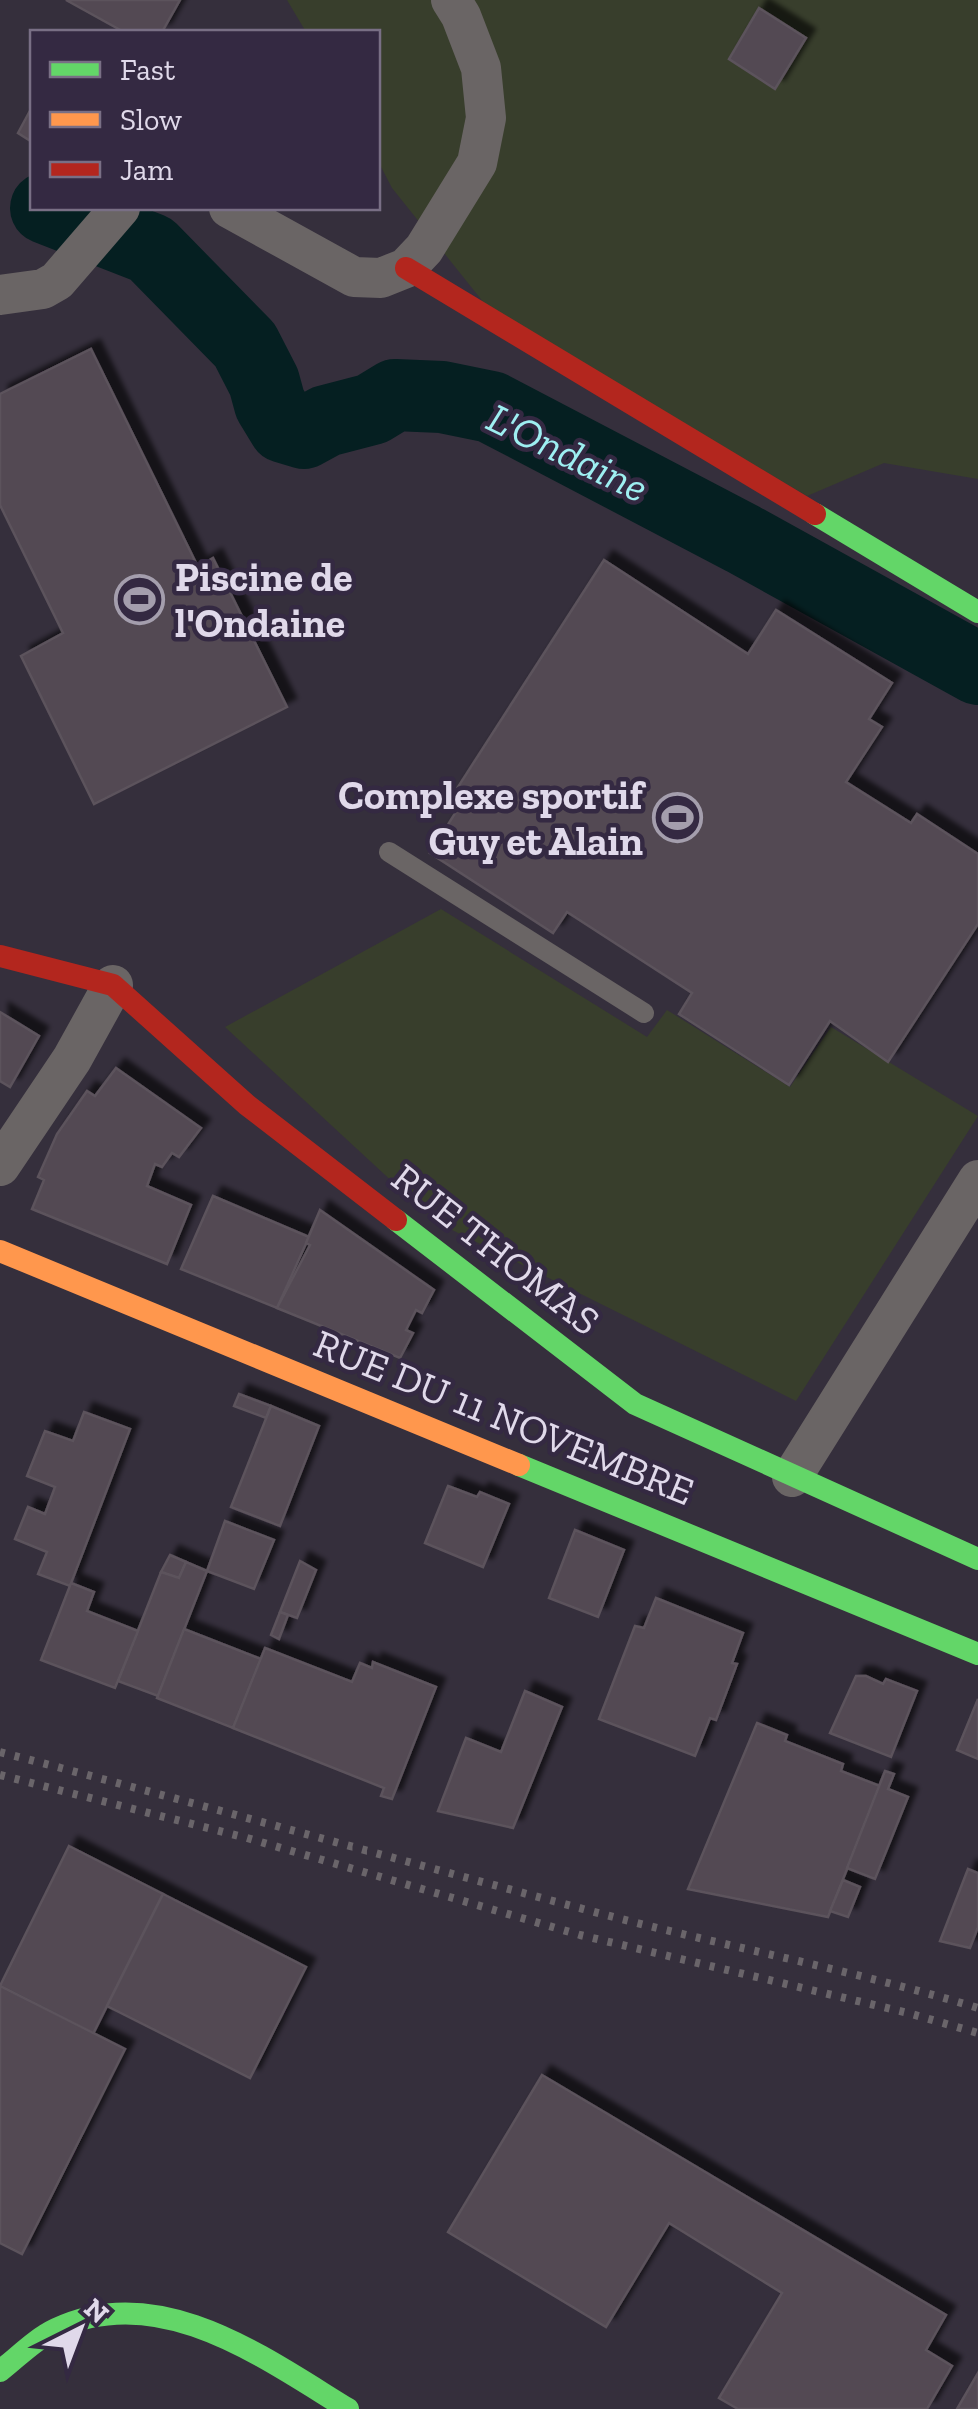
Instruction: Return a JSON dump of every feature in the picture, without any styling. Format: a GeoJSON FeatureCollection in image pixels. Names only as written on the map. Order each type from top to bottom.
{"type":"FeatureCollection","features":[{"type":"Feature","properties":{"kind":"main road"},"geometry":{"type":"LineString","coordinates":[[415,259],[978,612]]}},
{"type":"Feature","properties":{"kind":"main road","name":"RUE THOMAS"},"geometry":{"type":"LineString","coordinates":[[0,956],[112,985],[247,1106],[635,1404],[978,1559]]}},
{"type":"Feature","properties":{"kind":"main road","name":"RUE DU 11 NOVEMBRE"},"geometry":{"type":"LineString","coordinates":[[0,1250],[978,1654]]}},
{"type":"Feature","properties":{"kind":"main road"},"geometry":{"type":"LineString","coordinates":[[0,2371],[57,2329],[113,2312],[164,2317],[212,2330],[348,2409]]}},
{"type":"Feature","properties":{"kind":"street"},"geometry":{"type":"LineString","coordinates":[[233,210],[354,277],[381,278],[415,259],[477,163],[486,118],[481,68],[451,0]]}},
{"type":"Feature","properties":{"kind":"street"},"geometry":{"type":"LineString","coordinates":[[0,295],[43,289],[57,281],[118,210]]}},
{"type":"Feature","properties":{"kind":"street"},"geometry":{"type":"LineString","coordinates":[[0,1166],[72,1058],[112,985]]}},
{"type":"Feature","properties":{"kind":"street"},"geometry":{"type":"LineString","coordinates":[[792,1477],[978,1180]]}},
{"type":"Feature","properties":{"kind":"lane"},"geometry":{"type":"LineString","coordinates":[[389,852],[644,1013]]}},
{"type":"Feature","properties":{"kind":"green space"},"geometry":{"type":"Polygon","coordinates":[[[287,0],[978,0],[978,479],[884,463],[807,496],[492,313],[392,188],[380,165],[380,30],[305,30],[287,0]]]}},
{"type":"Feature","properties":{"kind":"green space"},"geometry":{"type":"Polygon","coordinates":[[[441,909],[647,1037],[667,1010],[790,1087],[831,1027],[978,1116],[796,1401],[436,1222],[225,1027],[441,909]]]}},
{"type":"Feature","properties":{"kind":"building"},"geometry":{"type":"Polygon","coordinates":[[[66,0],[180,0],[163,30],[120,30],[66,0]]]}},
{"type":"Feature","properties":{"kind":"building"},"geometry":{"type":"Polygon","coordinates":[[[759,8],[806,38],[775,89],[729,59],[759,8]]]}},
{"type":"Feature","properties":{"kind":"building"},"geometry":{"type":"Polygon","coordinates":[[[30,111],[30,141],[18,133],[30,111]]]}},
{"type":"Feature","properties":{"kind":"building","name":"Piscine de l'Ondaine"},"geometry":{"type":"Polygon","coordinates":[[[91,349],[198,567],[213,558],[287,707],[94,804],[21,656],[63,633],[0,505],[0,394],[91,349]]]}},
{"type":"Feature","properties":{"kind":"building","name":"Complexe sportif Guy et Alain"},"geometry":{"type":"Polygon","coordinates":[[[604,560],[748,654],[776,610],[892,683],[869,719],[882,727],[846,782],[911,823],[917,814],[978,854],[978,924],[888,1062],[830,1021],[789,1085],[679,1014],[692,993],[567,912],[553,933],[430,853],[466,796],[456,790],[604,560]]]}},
{"type":"Feature","properties":{"kind":"building"},"geometry":{"type":"Polygon","coordinates":[[[0,1012],[39,1036],[10,1087],[0,1081],[0,1012]]]}},
{"type":"Feature","properties":{"kind":"building"},"geometry":{"type":"Polygon","coordinates":[[[116,1068],[201,1128],[179,1157],[172,1153],[162,1167],[155,1164],[147,1186],[191,1205],[167,1264],[32,1209],[44,1180],[38,1177],[57,1134],[87,1091],[95,1096],[116,1068]]]}},
{"type":"Feature","properties":{"kind":"building"},"geometry":{"type":"Polygon","coordinates":[[[213,1196],[309,1237],[277,1308],[181,1269],[213,1196]]]}},
{"type":"Feature","properties":{"kind":"building"},"geometry":{"type":"Polygon","coordinates":[[[320,1210],[434,1290],[422,1313],[416,1310],[406,1330],[413,1333],[400,1358],[277,1308],[310,1245],[306,1243],[320,1210]]]}},
{"type":"Feature","properties":{"kind":"building"},"geometry":{"type":"Polygon","coordinates":[[[239,1394],[271,1406],[266,1418],[234,1406],[239,1394]]]}},
{"type":"Feature","properties":{"kind":"building"},"geometry":{"type":"Polygon","coordinates":[[[271,1406],[319,1426],[280,1526],[231,1507],[271,1406]]]}},
{"type":"Feature","properties":{"kind":"building"},"geometry":{"type":"Polygon","coordinates":[[[84,1412],[130,1429],[70,1586],[38,1574],[47,1552],[15,1539],[28,1507],[45,1514],[55,1487],[27,1476],[45,1431],[73,1441],[84,1412]]]}},
{"type":"Feature","properties":{"kind":"building"},"geometry":{"type":"Polygon","coordinates":[[[448,1486],[477,1497],[480,1492],[509,1504],[483,1567],[425,1543],[448,1486]]]}},
{"type":"Feature","properties":{"kind":"building"},"geometry":{"type":"Polygon","coordinates":[[[225,1521],[274,1540],[254,1589],[207,1571],[225,1521]]]}},
{"type":"Feature","properties":{"kind":"building"},"geometry":{"type":"Polygon","coordinates":[[[575,1530],[624,1550],[598,1617],[549,1598],[575,1530]]]}},
{"type":"Feature","properties":{"kind":"building"},"geometry":{"type":"Polygon","coordinates":[[[170,1555],[186,1562],[179,1578],[161,1572],[170,1555]]]}},
{"type":"Feature","properties":{"kind":"building"},"geometry":{"type":"Polygon","coordinates":[[[300,1561],[316,1570],[297,1618],[280,1612],[300,1561]]]}},
{"type":"Feature","properties":{"kind":"building"},"geometry":{"type":"Polygon","coordinates":[[[186,1562],[207,1571],[158,1696],[118,1681],[161,1572],[179,1578],[186,1562]]]}},
{"type":"Feature","properties":{"kind":"building"},"geometry":{"type":"Polygon","coordinates":[[[71,1583],[94,1592],[87,1611],[138,1631],[115,1688],[41,1660],[71,1583]]]}},
{"type":"Feature","properties":{"kind":"building"},"geometry":{"type":"Polygon","coordinates":[[[656,1598],[743,1633],[732,1663],[737,1664],[716,1720],[710,1718],[695,1756],[599,1719],[635,1626],[644,1628],[656,1598]]]}},
{"type":"Feature","properties":{"kind":"building"},"geometry":{"type":"Polygon","coordinates":[[[280,1612],[288,1615],[279,1639],[271,1635],[280,1612]]]}},
{"type":"Feature","properties":{"kind":"building"},"geometry":{"type":"Polygon","coordinates":[[[184,1629],[261,1659],[233,1728],[157,1698],[184,1629]]]}},
{"type":"Feature","properties":{"kind":"building"},"geometry":{"type":"Polygon","coordinates":[[[265,1648],[352,1682],[360,1663],[372,1668],[373,1662],[436,1687],[392,1799],[381,1796],[384,1788],[233,1728],[265,1648]]]}},
{"type":"Feature","properties":{"kind":"building"},"geometry":{"type":"Polygon","coordinates":[[[856,1676],[883,1684],[886,1679],[917,1691],[891,1757],[830,1733],[856,1676]]]}},
{"type":"Feature","properties":{"kind":"building"},"geometry":{"type":"Polygon","coordinates":[[[525,1691],[562,1707],[513,1828],[438,1811],[466,1738],[501,1752],[525,1691]]]}},
{"type":"Feature","properties":{"kind":"building"},"geometry":{"type":"Polygon","coordinates":[[[978,1699],[978,1759],[957,1750],[978,1699]]]}},
{"type":"Feature","properties":{"kind":"building"},"geometry":{"type":"Polygon","coordinates":[[[757,1723],[787,1735],[785,1741],[843,1764],[841,1771],[880,1786],[828,1917],[688,1889],[757,1723]]]}},
{"type":"Feature","properties":{"kind":"building"},"geometry":{"type":"Polygon","coordinates":[[[885,1771],[894,1774],[888,1789],[908,1797],[875,1879],[847,1868],[885,1771]]]}},
{"type":"Feature","properties":{"kind":"building"},"geometry":{"type":"Polygon","coordinates":[[[69,1846],[163,1894],[93,2034],[0,1986],[69,1846]]]}},
{"type":"Feature","properties":{"kind":"building"},"geometry":{"type":"Polygon","coordinates":[[[968,1869],[978,1873],[978,1927],[970,1948],[940,1941],[968,1869]]]}},
{"type":"Feature","properties":{"kind":"building"},"geometry":{"type":"Polygon","coordinates":[[[843,1880],[860,1887],[848,1917],[830,1911],[843,1880]]]}},
{"type":"Feature","properties":{"kind":"building"},"geometry":{"type":"Polygon","coordinates":[[[163,1894],[306,1967],[250,2078],[107,2006],[163,1894]]]}},
{"type":"Feature","properties":{"kind":"building"},"geometry":{"type":"Polygon","coordinates":[[[0,1986],[125,2049],[22,2254],[0,2243],[0,1986]]]}},
{"type":"Feature","properties":{"kind":"building"},"geometry":{"type":"Polygon","coordinates":[[[542,2075],[946,2315],[926,2350],[952,2366],[927,2409],[738,2409],[719,2398],[782,2293],[669,2223],[606,2327],[448,2232],[542,2075]]]}},
{"type":"Feature","properties":{"kind":"building"},"geometry":{"type":"Polygon","coordinates":[[[978,2373],[978,2409],[957,2409],[978,2373]]]}},
{"type":"Feature","properties":{"kind":"waterway","name":"L'Ondaine"},"geometry":{"type":"LineString","coordinates":[[51,210],[151,249],[245,345],[284,427],[304,433],[326,421],[372,409],[395,395],[442,397],[491,407],[743,539],[978,669]]}},
{"type":"Feature","properties":{"kind":"railway"},"geometry":{"type":"LineString","coordinates":[[0,1752],[587,1910],[978,2008]]}},
{"type":"Feature","properties":{"kind":"railway"},"geometry":{"type":"LineString","coordinates":[[0,1775],[247,1838],[580,1935],[978,2033]]}},
{"type":"Feature","properties":{"kind":"traffic: fast"},"geometry":{"type":"LineString","coordinates":[[815,514],[978,612]]}},
{"type":"Feature","properties":{"kind":"traffic: fast"},"geometry":{"type":"LineString","coordinates":[[396,1220],[635,1404],[978,1559]]}},
{"type":"Feature","properties":{"kind":"traffic: fast"},"geometry":{"type":"LineString","coordinates":[[519,1465],[978,1654]]}},
{"type":"Feature","properties":{"kind":"traffic: fast"},"geometry":{"type":"LineString","coordinates":[[0,2371],[56,2329],[95,2316],[133,2314],[171,2319],[209,2331],[348,2409]]}},
{"type":"Feature","properties":{"kind":"traffic: slow"},"geometry":{"type":"LineString","coordinates":[[0,1251],[519,1465]]}},
{"type":"Feature","properties":{"kind":"traffic: jam"},"geometry":{"type":"LineString","coordinates":[[406,268],[815,514]]}},
{"type":"Feature","properties":{"kind":"traffic: jam"},"geometry":{"type":"LineString","coordinates":[[0,956],[113,985],[247,1105],[396,1220]]}},
{"type":"Feature","properties":{"kind":"place","name":"Piscine de l'Ondaine"},"geometry":{"type":"Point","coordinates":[140,600]}},
{"type":"Feature","properties":{"kind":"place","name":"Complexe sportif Guy et Alain"},"geometry":{"type":"Point","coordinates":[678,818]}}]}
